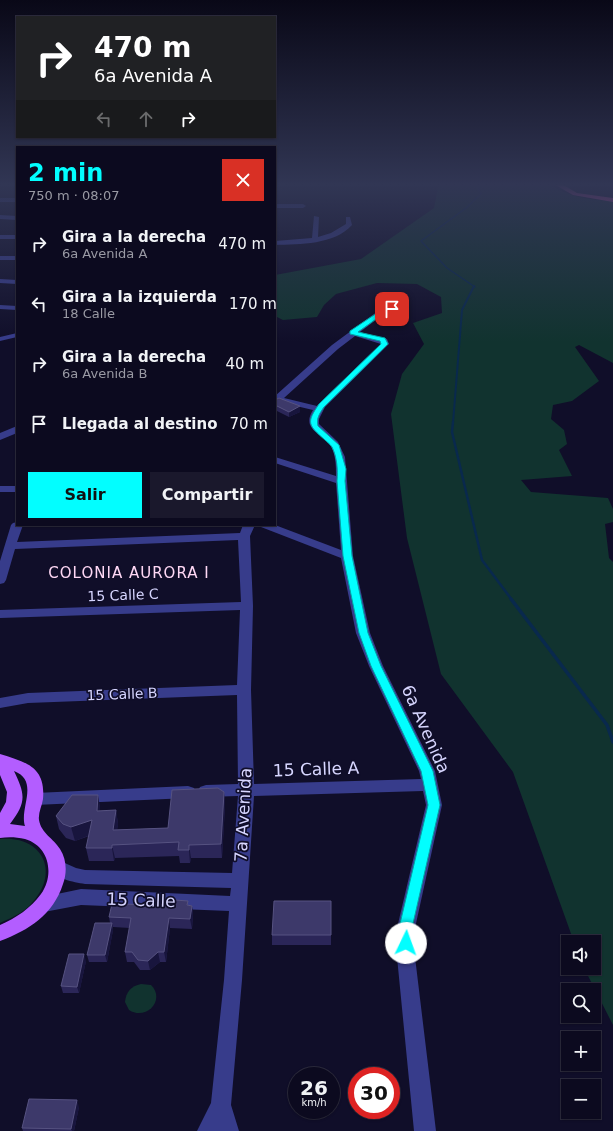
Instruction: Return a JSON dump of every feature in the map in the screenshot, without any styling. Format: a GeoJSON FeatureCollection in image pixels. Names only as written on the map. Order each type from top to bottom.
{"type":"FeatureCollection","features":[{"type":"Feature","properties":{"kind":"main road"},"geometry":{"type":"LineString","coordinates":[[2,762],[20,766],[32,778],[35,787],[35,798],[31,820],[37,836]]}},
{"type":"Feature","properties":{"kind":"main road"},"geometry":{"type":"LineString","coordinates":[[0,824],[7,818],[14,799],[15,789],[11,780],[6,774],[2,762]]}},
{"type":"Feature","properties":{"kind":"main road"},"geometry":{"type":"LineString","coordinates":[[0,831],[23,831],[37,836],[48,844],[55,854],[58,867],[57,879],[52,892],[44,904],[32,916],[18,926],[0,933]]}},
{"type":"Feature","properties":{"kind":"street"},"geometry":{"type":"LineString","coordinates":[[315,236],[315,240]]}},
{"type":"Feature","properties":{"kind":"street"},"geometry":{"type":"LineString","coordinates":[[276,244],[315,240],[327,236]]}},
{"type":"Feature","properties":{"kind":"street"},"geometry":{"type":"LineString","coordinates":[[0,237],[16,237]]}},
{"type":"Feature","properties":{"kind":"street"},"geometry":{"type":"LineString","coordinates":[[0,258],[16,258]]}},
{"type":"Feature","properties":{"kind":"street"},"geometry":{"type":"LineString","coordinates":[[0,281],[16,281]]}},
{"type":"Feature","properties":{"kind":"street"},"geometry":{"type":"LineString","coordinates":[[0,307],[16,308]]}},
{"type":"Feature","properties":{"kind":"street"},"geometry":{"type":"LineString","coordinates":[[278,399],[335,347],[385,310]]}},
{"type":"Feature","properties":{"kind":"street"},"geometry":{"type":"LineString","coordinates":[[278,399],[320,407],[384,344],[384,341],[352,333]]}},
{"type":"Feature","properties":{"kind":"street"},"geometry":{"type":"LineString","coordinates":[[0,339],[16,334]]}},
{"type":"Feature","properties":{"kind":"street","name":"6a Avenida"},"geometry":{"type":"LineString","coordinates":[[320,407],[313,422],[314,427],[335,445],[342,469],[341,481],[347,556],[364,633],[376,666],[427,771],[434,805],[406,928],[406,956],[425,1131]]}},
{"type":"Feature","properties":{"kind":"street"},"geometry":{"type":"LineString","coordinates":[[276,460],[341,481]]}},
{"type":"Feature","properties":{"kind":"street"},"geometry":{"type":"LineString","coordinates":[[0,489],[16,489]]}},
{"type":"Feature","properties":{"kind":"street"},"geometry":{"type":"LineString","coordinates":[[0,580],[17,526]]}},
{"type":"Feature","properties":{"kind":"street"},"geometry":{"type":"LineString","coordinates":[[268,526],[347,556]]}},
{"type":"Feature","properties":{"kind":"street"},"geometry":{"type":"LineString","coordinates":[[11,546],[247,530]]}},
{"type":"Feature","properties":{"kind":"street","name":"7a Avenida"},"geometry":{"type":"LineString","coordinates":[[208,1131],[221,1105],[231,1007],[239,904],[246,790],[244,690],[247,606],[247,530]]}},
{"type":"Feature","properties":{"kind":"street","name":"15 Calle C"},"geometry":{"type":"LineString","coordinates":[[0,614],[247,606]]}},
{"type":"Feature","properties":{"kind":"street","name":"15 Calle B"},"geometry":{"type":"LineString","coordinates":[[0,703],[28,698],[244,690]]}},
{"type":"Feature","properties":{"kind":"street","name":"15 Calle A"},"geometry":{"type":"LineString","coordinates":[[35,798],[430,785]]}},
{"type":"Feature","properties":{"kind":"street","name":"15 Calle"},"geometry":{"type":"LineString","coordinates":[[58,867],[73,875],[85,877],[240,881]]}},
{"type":"Feature","properties":{"kind":"street","name":"15 Calle"},"geometry":{"type":"LineString","coordinates":[[44,904],[81,897],[239,904]]}},
{"type":"Feature","properties":{"kind":"street","name":"7a Avenida"},"geometry":{"type":"LineString","coordinates":[[221,1105],[228,1131]]}},
{"type":"Feature","properties":{"kind":"green space"},"geometry":{"type":"Polygon","coordinates":[[[394,236],[613,236],[613,363],[579,345],[575,347],[599,381],[572,401],[553,405],[551,419],[564,430],[567,444],[559,450],[572,476],[521,480],[531,492],[608,498],[613,509],[613,522],[605,524],[609,558],[613,562],[613,1025],[601,1001],[601,983],[592,983],[588,975],[601,975],[601,935],[571,935],[513,772],[441,674],[407,538],[391,414],[402,374],[424,344],[413,323],[442,313],[441,297],[417,284],[377,283],[336,294],[324,305],[317,317],[283,320],[276,316],[276,275],[361,259],[394,236]]]}},
{"type":"Feature","properties":{"kind":"green space"},"geometry":{"type":"Polygon","coordinates":[[[0,839],[15,839],[27,843],[37,850],[43,858],[46,869],[45,880],[40,892],[31,904],[21,913],[0,923],[0,839]]]}},
{"type":"Feature","properties":{"kind":"green space"},"geometry":{"type":"Polygon","coordinates":[[[141,984],[151,985],[155,991],[155,1002],[147,1011],[135,1013],[129,1010],[125,1002],[128,992],[132,988],[141,984]]]}},
{"type":"Feature","properties":{"kind":"building"},"geometry":{"type":"Polygon","coordinates":[[[279,398],[300,406],[289,412],[276,406],[276,400],[279,398]]]}},
{"type":"Feature","properties":{"kind":"building"},"geometry":{"type":"Polygon","coordinates":[[[218,788],[224,792],[221,844],[189,845],[189,850],[178,850],[179,842],[112,845],[112,848],[86,848],[92,820],[71,827],[63,824],[56,816],[72,795],[98,795],[97,811],[116,810],[113,830],[168,828],[172,790],[218,788]]]}},
{"type":"Feature","properties":{"kind":"building"},"geometry":{"type":"Polygon","coordinates":[[[175,900],[188,901],[187,905],[192,906],[190,919],[169,918],[164,952],[158,952],[148,961],[138,960],[132,952],[125,952],[131,918],[109,917],[112,904],[174,905],[175,900]]]}},
{"type":"Feature","properties":{"kind":"building"},"geometry":{"type":"Polygon","coordinates":[[[274,901],[331,901],[331,935],[272,935],[274,901]]]}},
{"type":"Feature","properties":{"kind":"building"},"geometry":{"type":"Polygon","coordinates":[[[95,923],[112,923],[105,955],[87,955],[95,923]]]}},
{"type":"Feature","properties":{"kind":"building"},"geometry":{"type":"Polygon","coordinates":[[[69,954],[84,954],[77,987],[61,986],[69,954]]]}},
{"type":"Feature","properties":{"kind":"building"},"geometry":{"type":"Polygon","coordinates":[[[29,1099],[77,1100],[71,1129],[22,1128],[29,1099]]]}},
{"type":"Feature","properties":{"kind":"waterway"},"geometry":{"type":"LineString","coordinates":[[428,236],[421,241],[447,268],[474,286]]}},
{"type":"Feature","properties":{"kind":"waterway"},"geometry":{"type":"LineString","coordinates":[[453,423],[462,310],[474,286]]}},
{"type":"Feature","properties":{"kind":"waterway"},"geometry":{"type":"LineString","coordinates":[[453,422],[452,432],[482,560],[512,600]]}},
{"type":"Feature","properties":{"kind":"waterway"},"geometry":{"type":"LineString","coordinates":[[511,599],[607,725],[613,742]]}},
{"type":"Feature","properties":{"kind":"district","name":"COLONIA AURORA I"},"geometry":{"type":"Point","coordinates":[129,573]}},
{"type":"Feature","properties":{"kind":"route"},"geometry":{"type":"LineString","coordinates":[[392,309],[385,310],[352,333],[380,339],[385,342],[322,405],[313,422],[314,427],[335,445],[342,469],[341,481],[347,556],[351,568],[364,633],[376,666],[427,771],[434,805],[406,928],[406,943]]}}]}
